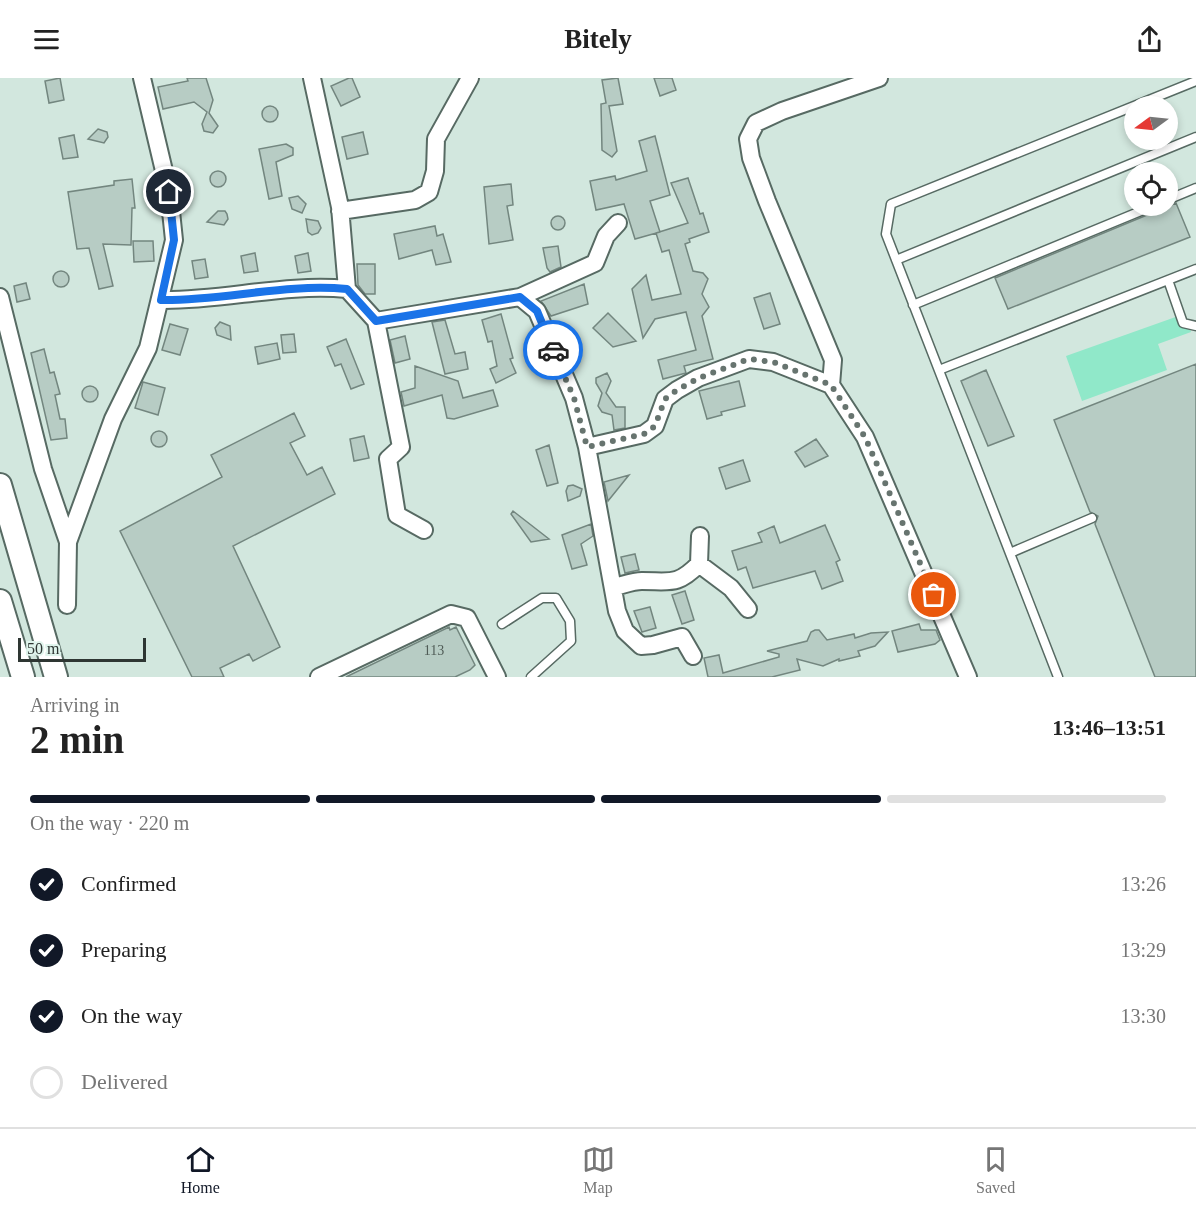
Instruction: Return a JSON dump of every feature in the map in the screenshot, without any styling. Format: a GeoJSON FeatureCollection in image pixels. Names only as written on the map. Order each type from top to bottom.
{"type":"FeatureCollection","features":[{"type":"Feature","properties":{"kind":"main road"},"geometry":{"type":"LineString","coordinates":[[0,485],[56,677]]}},
{"type":"Feature","properties":{"kind":"main road"},"geometry":{"type":"LineString","coordinates":[[0,601],[23,677]]}},
{"type":"Feature","properties":{"kind":"street"},"geometry":{"type":"LineString","coordinates":[[67,604],[68,542],[112,419],[148,348],[174,240],[169,192],[142,78]]}},
{"type":"Feature","properties":{"kind":"street"},"geometry":{"type":"LineString","coordinates":[[312,78],[340,211],[347,289],[376,321],[401,447],[388,459],[397,515],[424,530]]}},
{"type":"Feature","properties":{"kind":"street"},"geometry":{"type":"LineString","coordinates":[[340,211],[416,200],[429,192],[435,171],[436,139],[470,78]]}},
{"type":"Feature","properties":{"kind":"street"},"geometry":{"type":"LineString","coordinates":[[831,385],[833,360],[767,201],[751,158],[748,139],[756,123],[782,111],[879,78]]}},
{"type":"Feature","properties":{"kind":"street"},"geometry":{"type":"LineString","coordinates":[[376,321],[520,297],[595,263],[606,236],[618,223]]}},
{"type":"Feature","properties":{"kind":"street"},"geometry":{"type":"LineString","coordinates":[[161,300],[192,300],[254,292],[327,287],[347,289]]}},
{"type":"Feature","properties":{"kind":"street"},"geometry":{"type":"LineString","coordinates":[[0,297],[43,469],[68,542]]}},
{"type":"Feature","properties":{"kind":"street"},"geometry":{"type":"LineString","coordinates":[[520,297],[537,311],[574,398],[587,447],[617,611],[625,631],[641,646],[682,637],[693,656]]}},
{"type":"Feature","properties":{"kind":"street"},"geometry":{"type":"LineString","coordinates":[[587,447],[644,434],[655,426],[665,399],[677,390],[699,378],[749,359],[773,362],[831,385],[865,437],[968,677]]}},
{"type":"Feature","properties":{"kind":"street"},"geometry":{"type":"LineString","coordinates":[[614,587],[640,580],[669,584],[685,578],[699,564],[700,536]]}},
{"type":"Feature","properties":{"kind":"street"},"geometry":{"type":"LineString","coordinates":[[699,564],[731,588],[748,609]]}},
{"type":"Feature","properties":{"kind":"street"},"geometry":{"type":"LineString","coordinates":[[320,677],[451,614],[467,618],[497,677]]}},
{"type":"Feature","properties":{"kind":"lane"},"geometry":{"type":"LineString","coordinates":[[1058,677],[886,234],[891,204],[1196,81]]}},
{"type":"Feature","properties":{"kind":"lane"},"geometry":{"type":"LineString","coordinates":[[896,260],[1196,137]]}},
{"type":"Feature","properties":{"kind":"lane"},"geometry":{"type":"LineString","coordinates":[[1178,195],[1196,188]]}},
{"type":"Feature","properties":{"kind":"lane"},"geometry":{"type":"LineString","coordinates":[[913,305],[1129,216]]}},
{"type":"Feature","properties":{"kind":"lane"},"geometry":{"type":"LineString","coordinates":[[939,370],[1196,269]]}},
{"type":"Feature","properties":{"kind":"lane"},"geometry":{"type":"LineString","coordinates":[[1168,280],[1183,323],[1196,326]]}},
{"type":"Feature","properties":{"kind":"lane"},"geometry":{"type":"LineString","coordinates":[[1010,554],[1092,518]]}},
{"type":"Feature","properties":{"kind":"lane"},"geometry":{"type":"LineString","coordinates":[[502,624],[542,598],[556,598],[570,621],[571,641],[531,677]]}},
{"type":"Feature","properties":{"kind":"green space"},"geometry":{"type":"Polygon","coordinates":[[[1184,314],[1191,332],[1158,344],[1167,370],[1082,401],[1066,356],[1184,314]]]}},
{"type":"Feature","properties":{"kind":"building"},"geometry":{"type":"Polygon","coordinates":[[[60,78],[64,100],[49,103],[45,81],[60,78]]]}},
{"type":"Feature","properties":{"kind":"building"},"geometry":{"type":"Polygon","coordinates":[[[187,78],[206,78],[213,100],[209,113],[218,126],[213,133],[204,131],[202,124],[207,112],[194,102],[163,109],[158,87],[188,81],[187,78]]]}},
{"type":"Feature","properties":{"kind":"building"},"geometry":{"type":"Polygon","coordinates":[[[352,78],[360,97],[341,106],[331,86],[352,78]]]}},
{"type":"Feature","properties":{"kind":"building"},"geometry":{"type":"Polygon","coordinates":[[[618,78],[623,104],[609,106],[617,151],[612,157],[602,150],[601,104],[606,103],[602,80],[618,78]]]}},
{"type":"Feature","properties":{"kind":"building"},"geometry":{"type":"Polygon","coordinates":[[[654,78],[672,78],[676,90],[660,96],[654,78]]]}},
{"type":"Feature","properties":{"kind":"building"},"geometry":{"type":"Polygon","coordinates":[[[270,106],[278,114],[270,122],[262,114],[270,106]]]}},
{"type":"Feature","properties":{"kind":"building"},"geometry":{"type":"Polygon","coordinates":[[[98,129],[107,132],[108,137],[104,143],[88,139],[98,129]]]}},
{"type":"Feature","properties":{"kind":"building"},"geometry":{"type":"Polygon","coordinates":[[[363,132],[368,154],[347,159],[342,137],[363,132]]]}},
{"type":"Feature","properties":{"kind":"building"},"geometry":{"type":"Polygon","coordinates":[[[74,135],[78,157],[63,159],[59,138],[74,135]]]}},
{"type":"Feature","properties":{"kind":"building"},"geometry":{"type":"Polygon","coordinates":[[[655,136],[670,195],[650,201],[660,232],[635,239],[624,204],[596,210],[590,181],[615,176],[616,180],[647,171],[639,141],[655,136]]]}},
{"type":"Feature","properties":{"kind":"building"},"geometry":{"type":"Polygon","coordinates":[[[286,144],[293,148],[293,155],[276,162],[282,196],[269,199],[259,149],[286,144]]]}},
{"type":"Feature","properties":{"kind":"building"},"geometry":{"type":"Polygon","coordinates":[[[218,171],[226,179],[218,187],[210,179],[218,171]]]}},
{"type":"Feature","properties":{"kind":"building"},"geometry":{"type":"Polygon","coordinates":[[[688,178],[700,214],[703,213],[709,232],[689,239],[690,242],[685,244],[693,271],[703,273],[708,279],[702,294],[709,307],[702,316],[713,359],[684,366],[686,373],[663,379],[658,360],[696,350],[686,312],[655,319],[643,338],[632,289],[646,275],[652,300],[681,294],[669,250],[662,252],[656,233],[688,223],[671,183],[688,178]]]}},
{"type":"Feature","properties":{"kind":"building"},"geometry":{"type":"Polygon","coordinates":[[[132,179],[135,208],[132,208],[131,245],[103,244],[113,286],[99,289],[89,248],[77,249],[68,192],[114,185],[114,181],[132,179]]]}},
{"type":"Feature","properties":{"kind":"building"},"geometry":{"type":"Polygon","coordinates":[[[511,184],[513,205],[507,206],[513,240],[489,244],[484,187],[511,184]]]}},
{"type":"Feature","properties":{"kind":"building"},"geometry":{"type":"Polygon","coordinates":[[[298,196],[306,204],[302,213],[292,209],[289,198],[298,196]]]}},
{"type":"Feature","properties":{"kind":"building"},"geometry":{"type":"Polygon","coordinates":[[[1178,208],[1190,237],[1008,309],[995,278],[1145,216],[1178,216],[1178,208]]]}},
{"type":"Feature","properties":{"kind":"building"},"geometry":{"type":"Polygon","coordinates":[[[218,211],[225,211],[227,214],[228,219],[224,225],[207,222],[218,211]]]}},
{"type":"Feature","properties":{"kind":"building"},"geometry":{"type":"Polygon","coordinates":[[[555,216],[561,216],[565,223],[561,230],[555,230],[551,226],[551,220],[555,216]]]}},
{"type":"Feature","properties":{"kind":"building"},"geometry":{"type":"Polygon","coordinates":[[[306,219],[318,221],[321,228],[318,233],[312,235],[308,232],[306,219]]]}},
{"type":"Feature","properties":{"kind":"building"},"geometry":{"type":"Polygon","coordinates":[[[435,226],[437,236],[443,234],[451,262],[436,265],[432,250],[399,259],[394,234],[435,226]]]}},
{"type":"Feature","properties":{"kind":"building"},"geometry":{"type":"Polygon","coordinates":[[[133,241],[153,241],[154,261],[134,262],[133,241]]]}},
{"type":"Feature","properties":{"kind":"building"},"geometry":{"type":"Polygon","coordinates":[[[558,246],[561,267],[550,272],[543,248],[558,246]]]}},
{"type":"Feature","properties":{"kind":"building"},"geometry":{"type":"Polygon","coordinates":[[[255,253],[258,271],[244,273],[241,256],[255,253]]]}},
{"type":"Feature","properties":{"kind":"building"},"geometry":{"type":"Polygon","coordinates":[[[308,253],[311,271],[298,273],[295,256],[308,253]]]}},
{"type":"Feature","properties":{"kind":"building"},"geometry":{"type":"Polygon","coordinates":[[[205,259],[208,277],[195,279],[192,261],[205,259]]]}},
{"type":"Feature","properties":{"kind":"building"},"geometry":{"type":"Polygon","coordinates":[[[357,264],[375,264],[375,294],[365,294],[358,285],[357,264]]]}},
{"type":"Feature","properties":{"kind":"building"},"geometry":{"type":"Polygon","coordinates":[[[61,271],[69,279],[61,287],[53,279],[61,271]]]}},
{"type":"Feature","properties":{"kind":"building"},"geometry":{"type":"Polygon","coordinates":[[[26,283],[30,299],[17,302],[14,286],[26,283]]]}},
{"type":"Feature","properties":{"kind":"building"},"geometry":{"type":"Polygon","coordinates":[[[584,284],[588,304],[551,316],[541,301],[584,284]]]}},
{"type":"Feature","properties":{"kind":"building"},"geometry":{"type":"Polygon","coordinates":[[[770,293],[780,324],[764,329],[754,298],[770,293]]]}},
{"type":"Feature","properties":{"kind":"building"},"geometry":{"type":"Polygon","coordinates":[[[608,313],[636,341],[613,347],[593,328],[608,313]]]}},
{"type":"Feature","properties":{"kind":"building"},"geometry":{"type":"Polygon","coordinates":[[[501,314],[513,358],[510,359],[516,373],[496,383],[490,369],[497,366],[492,341],[488,342],[482,320],[501,314]]]}},
{"type":"Feature","properties":{"kind":"building"},"geometry":{"type":"Polygon","coordinates":[[[445,320],[455,354],[465,352],[468,369],[445,374],[432,322],[445,320]]]}},
{"type":"Feature","properties":{"kind":"building"},"geometry":{"type":"Polygon","coordinates":[[[220,322],[230,326],[231,340],[217,335],[215,328],[220,322]]]}},
{"type":"Feature","properties":{"kind":"building"},"geometry":{"type":"Polygon","coordinates":[[[170,324],[188,329],[180,355],[162,350],[170,324]]]}},
{"type":"Feature","properties":{"kind":"building"},"geometry":{"type":"Polygon","coordinates":[[[294,334],[296,352],[283,353],[281,335],[294,334]]]}},
{"type":"Feature","properties":{"kind":"building"},"geometry":{"type":"Polygon","coordinates":[[[405,336],[410,359],[395,363],[390,340],[405,336]]]}},
{"type":"Feature","properties":{"kind":"building"},"geometry":{"type":"Polygon","coordinates":[[[346,339],[364,384],[351,389],[341,364],[335,366],[327,347],[346,339]]]}},
{"type":"Feature","properties":{"kind":"building"},"geometry":{"type":"Polygon","coordinates":[[[277,343],[280,359],[258,364],[255,347],[277,343]]]}},
{"type":"Feature","properties":{"kind":"building"},"geometry":{"type":"Polygon","coordinates":[[[44,349],[50,373],[54,372],[60,394],[55,395],[60,419],[65,419],[67,438],[51,440],[31,353],[44,349]]]}},
{"type":"Feature","properties":{"kind":"building"},"geometry":{"type":"Polygon","coordinates":[[[1196,364],[1196,677],[1155,677],[1095,524],[1098,516],[1090,512],[1054,420],[1196,364]]]}},
{"type":"Feature","properties":{"kind":"building"},"geometry":{"type":"Polygon","coordinates":[[[415,366],[458,381],[463,398],[493,390],[498,406],[454,419],[447,418],[442,395],[404,406],[401,392],[415,388],[415,366]]]}},
{"type":"Feature","properties":{"kind":"building"},"geometry":{"type":"Polygon","coordinates":[[[986,370],[1014,436],[988,446],[961,381],[986,370]]]}},
{"type":"Feature","properties":{"kind":"building"},"geometry":{"type":"Polygon","coordinates":[[[607,373],[611,381],[606,393],[616,407],[625,407],[625,428],[614,430],[612,415],[602,412],[598,406],[602,393],[596,383],[596,378],[607,373]]]}},
{"type":"Feature","properties":{"kind":"building"},"geometry":{"type":"Polygon","coordinates":[[[739,381],[745,406],[721,412],[722,415],[707,419],[699,391],[739,381]]]}},
{"type":"Feature","properties":{"kind":"building"},"geometry":{"type":"Polygon","coordinates":[[[143,382],[165,388],[158,415],[135,408],[143,382]]]}},
{"type":"Feature","properties":{"kind":"building"},"geometry":{"type":"Polygon","coordinates":[[[90,386],[98,394],[90,402],[82,394],[90,386]]]}},
{"type":"Feature","properties":{"kind":"building"},"geometry":{"type":"Polygon","coordinates":[[[294,413],[305,436],[290,443],[307,475],[322,467],[335,494],[233,546],[280,647],[253,661],[249,654],[220,668],[224,677],[192,677],[120,531],[222,477],[211,455],[294,413]]]}},
{"type":"Feature","properties":{"kind":"building"},"geometry":{"type":"Polygon","coordinates":[[[159,431],[167,439],[159,447],[151,439],[159,431]]]}},
{"type":"Feature","properties":{"kind":"building"},"geometry":{"type":"Polygon","coordinates":[[[364,436],[369,458],[354,461],[350,439],[364,436]]]}},
{"type":"Feature","properties":{"kind":"building"},"geometry":{"type":"Polygon","coordinates":[[[816,439],[828,456],[805,467],[795,452],[816,439]]]}},
{"type":"Feature","properties":{"kind":"building"},"geometry":{"type":"Polygon","coordinates":[[[549,445],[558,483],[547,486],[536,450],[549,445]]]}},
{"type":"Feature","properties":{"kind":"building"},"geometry":{"type":"Polygon","coordinates":[[[743,460],[750,481],[726,489],[719,468],[743,460]]]}},
{"type":"Feature","properties":{"kind":"building"},"geometry":{"type":"Polygon","coordinates":[[[629,475],[608,501],[604,482],[629,475]]]}},
{"type":"Feature","properties":{"kind":"building"},"geometry":{"type":"Polygon","coordinates":[[[573,485],[582,489],[580,496],[568,501],[566,491],[568,486],[573,485]]]}},
{"type":"Feature","properties":{"kind":"building"},"geometry":{"type":"Polygon","coordinates":[[[513,511],[549,539],[531,542],[511,514],[513,511]]]}},
{"type":"Feature","properties":{"kind":"building"},"geometry":{"type":"Polygon","coordinates":[[[591,524],[593,536],[581,544],[587,565],[572,569],[562,535],[591,524]]]}},
{"type":"Feature","properties":{"kind":"building"},"geometry":{"type":"Polygon","coordinates":[[[825,525],[840,560],[836,562],[843,581],[822,589],[815,571],[753,588],[746,567],[738,570],[732,551],[762,542],[758,533],[774,526],[780,543],[825,525]]]}},
{"type":"Feature","properties":{"kind":"building"},"geometry":{"type":"Polygon","coordinates":[[[635,554],[639,570],[625,573],[621,557],[635,554]]]}},
{"type":"Feature","properties":{"kind":"building"},"geometry":{"type":"Polygon","coordinates":[[[685,591],[694,620],[682,624],[672,595],[685,591]]]}},
{"type":"Feature","properties":{"kind":"building"},"geometry":{"type":"Polygon","coordinates":[[[650,607],[656,628],[642,632],[634,611],[650,607]]]}},
{"type":"Feature","properties":{"kind":"building"},"geometry":{"type":"Polygon","coordinates":[[[919,624],[921,630],[936,630],[940,640],[935,644],[898,652],[892,631],[919,624]]]}},
{"type":"Feature","properties":{"kind":"building"},"geometry":{"type":"Polygon","coordinates":[[[449,627],[450,630],[456,627],[475,665],[470,670],[455,677],[346,677],[449,627]]]}},
{"type":"Feature","properties":{"kind":"building"},"geometry":{"type":"Polygon","coordinates":[[[819,630],[827,640],[854,634],[855,638],[871,633],[888,632],[875,646],[858,651],[860,656],[839,661],[839,659],[823,666],[797,659],[800,670],[772,677],[708,677],[704,658],[719,655],[723,673],[779,657],[779,654],[767,651],[807,641],[811,632],[819,630]]]}},
{"type":"Feature","properties":{"kind":"way so far"},"geometry":{"type":"LineString","coordinates":[[553,350],[574,398],[587,447],[644,434],[655,426],[665,399],[677,390],[699,378],[749,359],[773,362],[831,385],[865,437],[934,595]]}},
{"type":"Feature","properties":{"kind":"route"},"geometry":{"type":"LineString","coordinates":[[169,192],[174,240],[161,300],[192,300],[254,292],[327,287],[347,289],[376,321],[520,297],[537,311],[553,350]]}}]}
